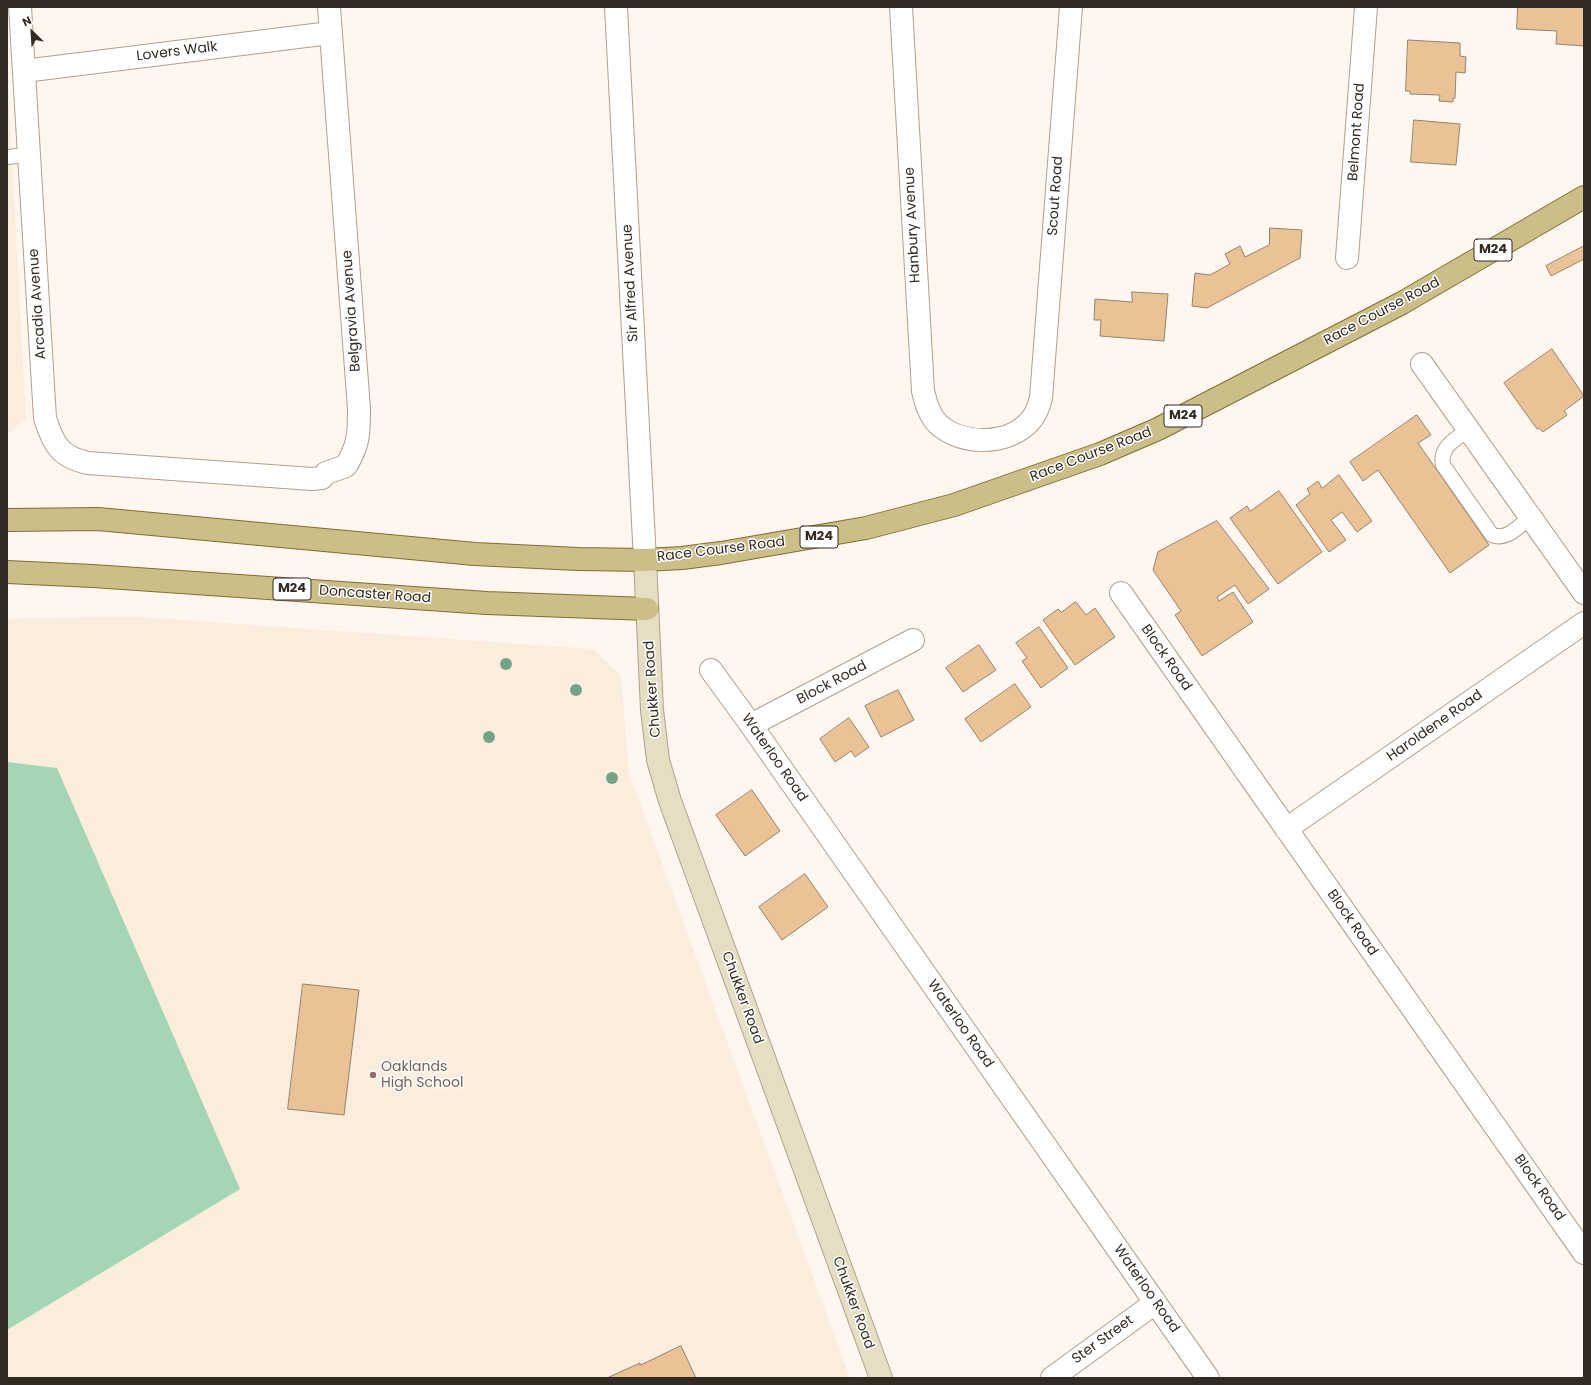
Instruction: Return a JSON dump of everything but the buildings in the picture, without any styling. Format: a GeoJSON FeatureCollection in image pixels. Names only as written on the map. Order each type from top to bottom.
{"type":"FeatureCollection","features":[{"type":"Feature","properties":{"kind":"main road","name":"Race Course Road"},"geometry":{"type":"LineString","coordinates":[[645,560],[682,558],[721,553],[866,528],[954,505],[1100,454],[1158,429],[1402,303],[1584,197]]}},
{"type":"Feature","properties":{"kind":"main road","name":"M24"},"geometry":{"type":"LineString","coordinates":[[7,520],[98,519],[475,554],[578,559],[645,560]]}},
{"type":"Feature","properties":{"kind":"main road","name":"Doncaster Road"},"geometry":{"type":"LineString","coordinates":[[7,572],[93,576],[487,603],[647,609]]}},
{"type":"Feature","properties":{"kind":"street","name":"Arcadia Avenue"},"geometry":{"type":"LineString","coordinates":[[20,7],[45,418],[50,433],[57,446],[67,457],[76,461],[204,471]]}},
{"type":"Feature","properties":{"kind":"street","name":"Belgravia Avenue"},"geometry":{"type":"LineString","coordinates":[[204,471],[322,478],[326,473],[346,466],[354,453],[358,439],[359,409],[329,7]]}},
{"type":"Feature","properties":{"kind":"street","name":"Sir Alfred Avenue"},"geometry":{"type":"LineString","coordinates":[[616,7],[645,560]]}},
{"type":"Feature","properties":{"kind":"street","name":"Hanbury Avenue"},"geometry":{"type":"LineString","coordinates":[[901,7],[923,391],[930,413],[938,424],[962,438],[978,441],[994,439],[1009,435],[1021,429],[1030,421],[1038,408],[1043,385]]}},
{"type":"Feature","properties":{"kind":"street","name":"Scout Road"},"geometry":{"type":"LineString","coordinates":[[1043,385],[1071,7]]}},
{"type":"Feature","properties":{"kind":"street","name":"Belmont Road"},"geometry":{"type":"LineString","coordinates":[[1347,258],[1366,7]]}},
{"type":"Feature","properties":{"kind":"street","name":"Lovers Walk"},"geometry":{"type":"LineString","coordinates":[[24,71],[330,33]]}},
{"type":"Feature","properties":{"kind":"street"},"geometry":{"type":"LineString","coordinates":[[1422,364],[1584,593]]}},
{"type":"Feature","properties":{"kind":"street","name":"Chukker Road"},"geometry":{"type":"LineString","coordinates":[[645,560],[652,710],[658,760],[670,801],[881,1378]]}},
{"type":"Feature","properties":{"kind":"street","name":"Block Road"},"geometry":{"type":"LineString","coordinates":[[1121,594],[1584,1253]]}},
{"type":"Feature","properties":{"kind":"street","name":"Haroldene Road"},"geometry":{"type":"LineString","coordinates":[[1286,829],[1584,623]]}},
{"type":"Feature","properties":{"kind":"street","name":"Block Road"},"geometry":{"type":"LineString","coordinates":[[751,725],[912,640]]}},
{"type":"Feature","properties":{"kind":"street","name":"Waterloo Road"},"geometry":{"type":"LineString","coordinates":[[711,670],[1208,1378]]}},
{"type":"Feature","properties":{"kind":"street","name":"Ster Street"},"geometry":{"type":"LineString","coordinates":[[1052,1378],[1155,1303]]}},
{"type":"Feature","properties":{"kind":"lane"},"geometry":{"type":"LineString","coordinates":[[7,156],[28,155]]}},
{"type":"Feature","properties":{"kind":"lane"},"geometry":{"type":"LineString","coordinates":[[1468,430],[1449,444],[1442,455],[1443,465],[1492,535],[1502,537],[1510,534],[1530,517]]}},
{"type":"Feature","properties":{"kind":"shaded area"},"geometry":{"type":"Polygon","coordinates":[[[7,66],[26,419],[7,435],[7,66]]]}},
{"type":"Feature","properties":{"kind":"shaded area","name":"Oaklands High School"},"geometry":{"type":"Polygon","coordinates":[[[140,617],[594,649],[621,676],[629,773],[850,1378],[7,1378],[7,620],[20,618],[140,617]]]}},
{"type":"Feature","properties":{"kind":"green space"},"geometry":{"type":"Polygon","coordinates":[[[7,762],[57,768],[240,1189],[7,1330],[7,762]]]}},
{"type":"Feature","properties":{"kind":"place","name":"Oaklands High School"},"geometry":{"type":"Point","coordinates":[373,1075]}}]}
